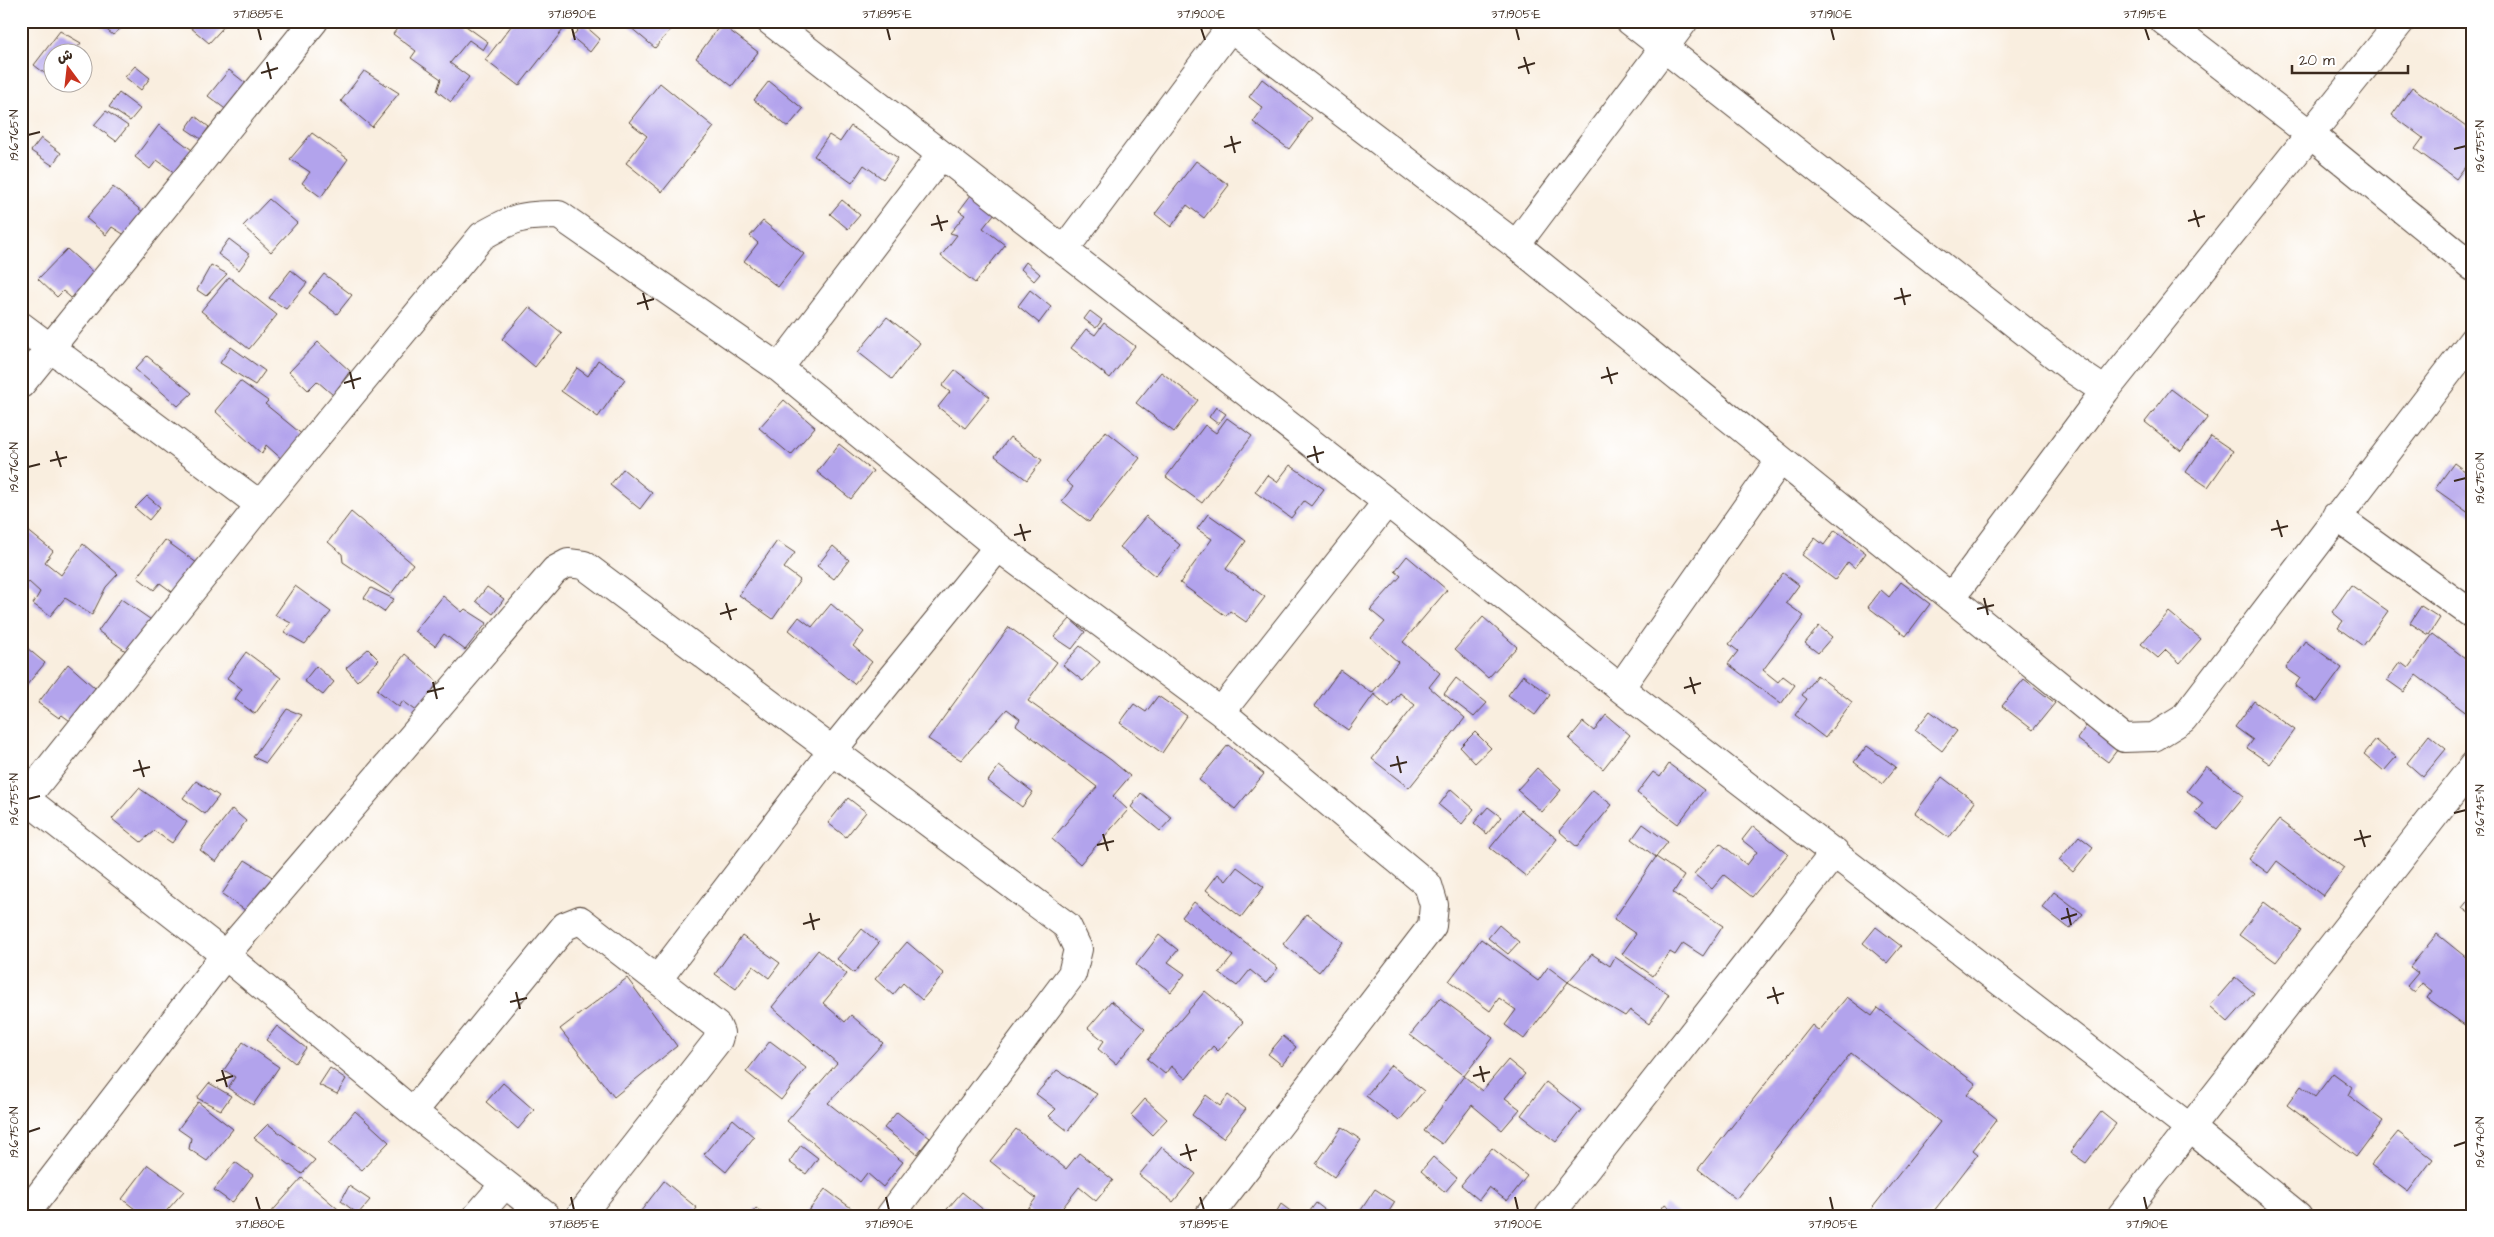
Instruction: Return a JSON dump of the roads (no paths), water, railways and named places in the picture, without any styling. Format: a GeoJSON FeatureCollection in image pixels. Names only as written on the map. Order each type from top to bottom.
{"type":"FeatureCollection","features":[{"type":"Feature","properties":{"kind":"street"},"geometry":{"type":"LineString","coordinates":[[21,384],[314,21]]}},
{"type":"Feature","properties":{"kind":"street"},"geometry":{"type":"LineString","coordinates":[[770,21],[1387,502],[1620,688],[1835,852],[2190,1128],[2298,1216]]}},
{"type":"Feature","properties":{"kind":"street"},"geometry":{"type":"LineString","coordinates":[[1630,21],[2067,365],[2105,391]]}},
{"type":"Feature","properties":{"kind":"street"},"geometry":{"type":"LineString","coordinates":[[1516,245],[1684,21]]}},
{"type":"Feature","properties":{"kind":"street"},"geometry":{"type":"LineString","coordinates":[[2164,21],[2310,135],[2473,267]]}},
{"type":"Feature","properties":{"kind":"street"},"geometry":{"type":"LineString","coordinates":[[1952,598],[2105,391],[2401,21]]}},
{"type":"Feature","properties":{"kind":"street"},"geometry":{"type":"LineString","coordinates":[[1064,250],[1226,24],[1516,245],[2124,738],[2154,737],[2183,720],[2336,516],[2473,340]]}},
{"type":"Feature","properties":{"kind":"street"},"geometry":{"type":"LineString","coordinates":[[779,368],[941,155]]}},
{"type":"Feature","properties":{"kind":"street"},"geometry":{"type":"LineString","coordinates":[[546,1216],[413,1112],[225,955],[23,801],[260,505],[482,236],[508,221],[527,215],[559,214],[779,368],[998,547],[1220,712],[1428,885],[1434,906],[1432,926],[1209,1216]]}},
{"type":"Feature","properties":{"kind":"street"},"geometry":{"type":"LineString","coordinates":[[21,326],[260,505]]}},
{"type":"Feature","properties":{"kind":"street"},"geometry":{"type":"LineString","coordinates":[[1620,688],[1780,460]]}},
{"type":"Feature","properties":{"kind":"street"},"geometry":{"type":"LineString","coordinates":[[1220,712],[1387,502]]}},
{"type":"Feature","properties":{"kind":"street"},"geometry":{"type":"LineString","coordinates":[[2336,516],[2473,615]]}},
{"type":"Feature","properties":{"kind":"street"},"geometry":{"type":"LineString","coordinates":[[658,979],[832,751],[998,547]]}},
{"type":"Feature","properties":{"kind":"street"},"geometry":{"type":"LineString","coordinates":[[24,1216],[225,955],[555,570],[568,563],[584,565],[1067,926],[1078,949],[1072,974],[890,1216]]}},
{"type":"Feature","properties":{"kind":"street"},"geometry":{"type":"LineString","coordinates":[[2121,1216],[2473,766]]}},
{"type":"Feature","properties":{"kind":"street"},"geometry":{"type":"LineString","coordinates":[[1549,1216],[1835,852]]}},
{"type":"Feature","properties":{"kind":"street"},"geometry":{"type":"LineString","coordinates":[[413,1112],[565,926],[571,921],[580,920],[717,1026],[720,1033],[718,1040],[580,1216]]}},
{"type":"Feature","properties":{"kind":"street"},"geometry":{"type":"LineString","coordinates":[[478,1216],[504,1184]]}}]}
